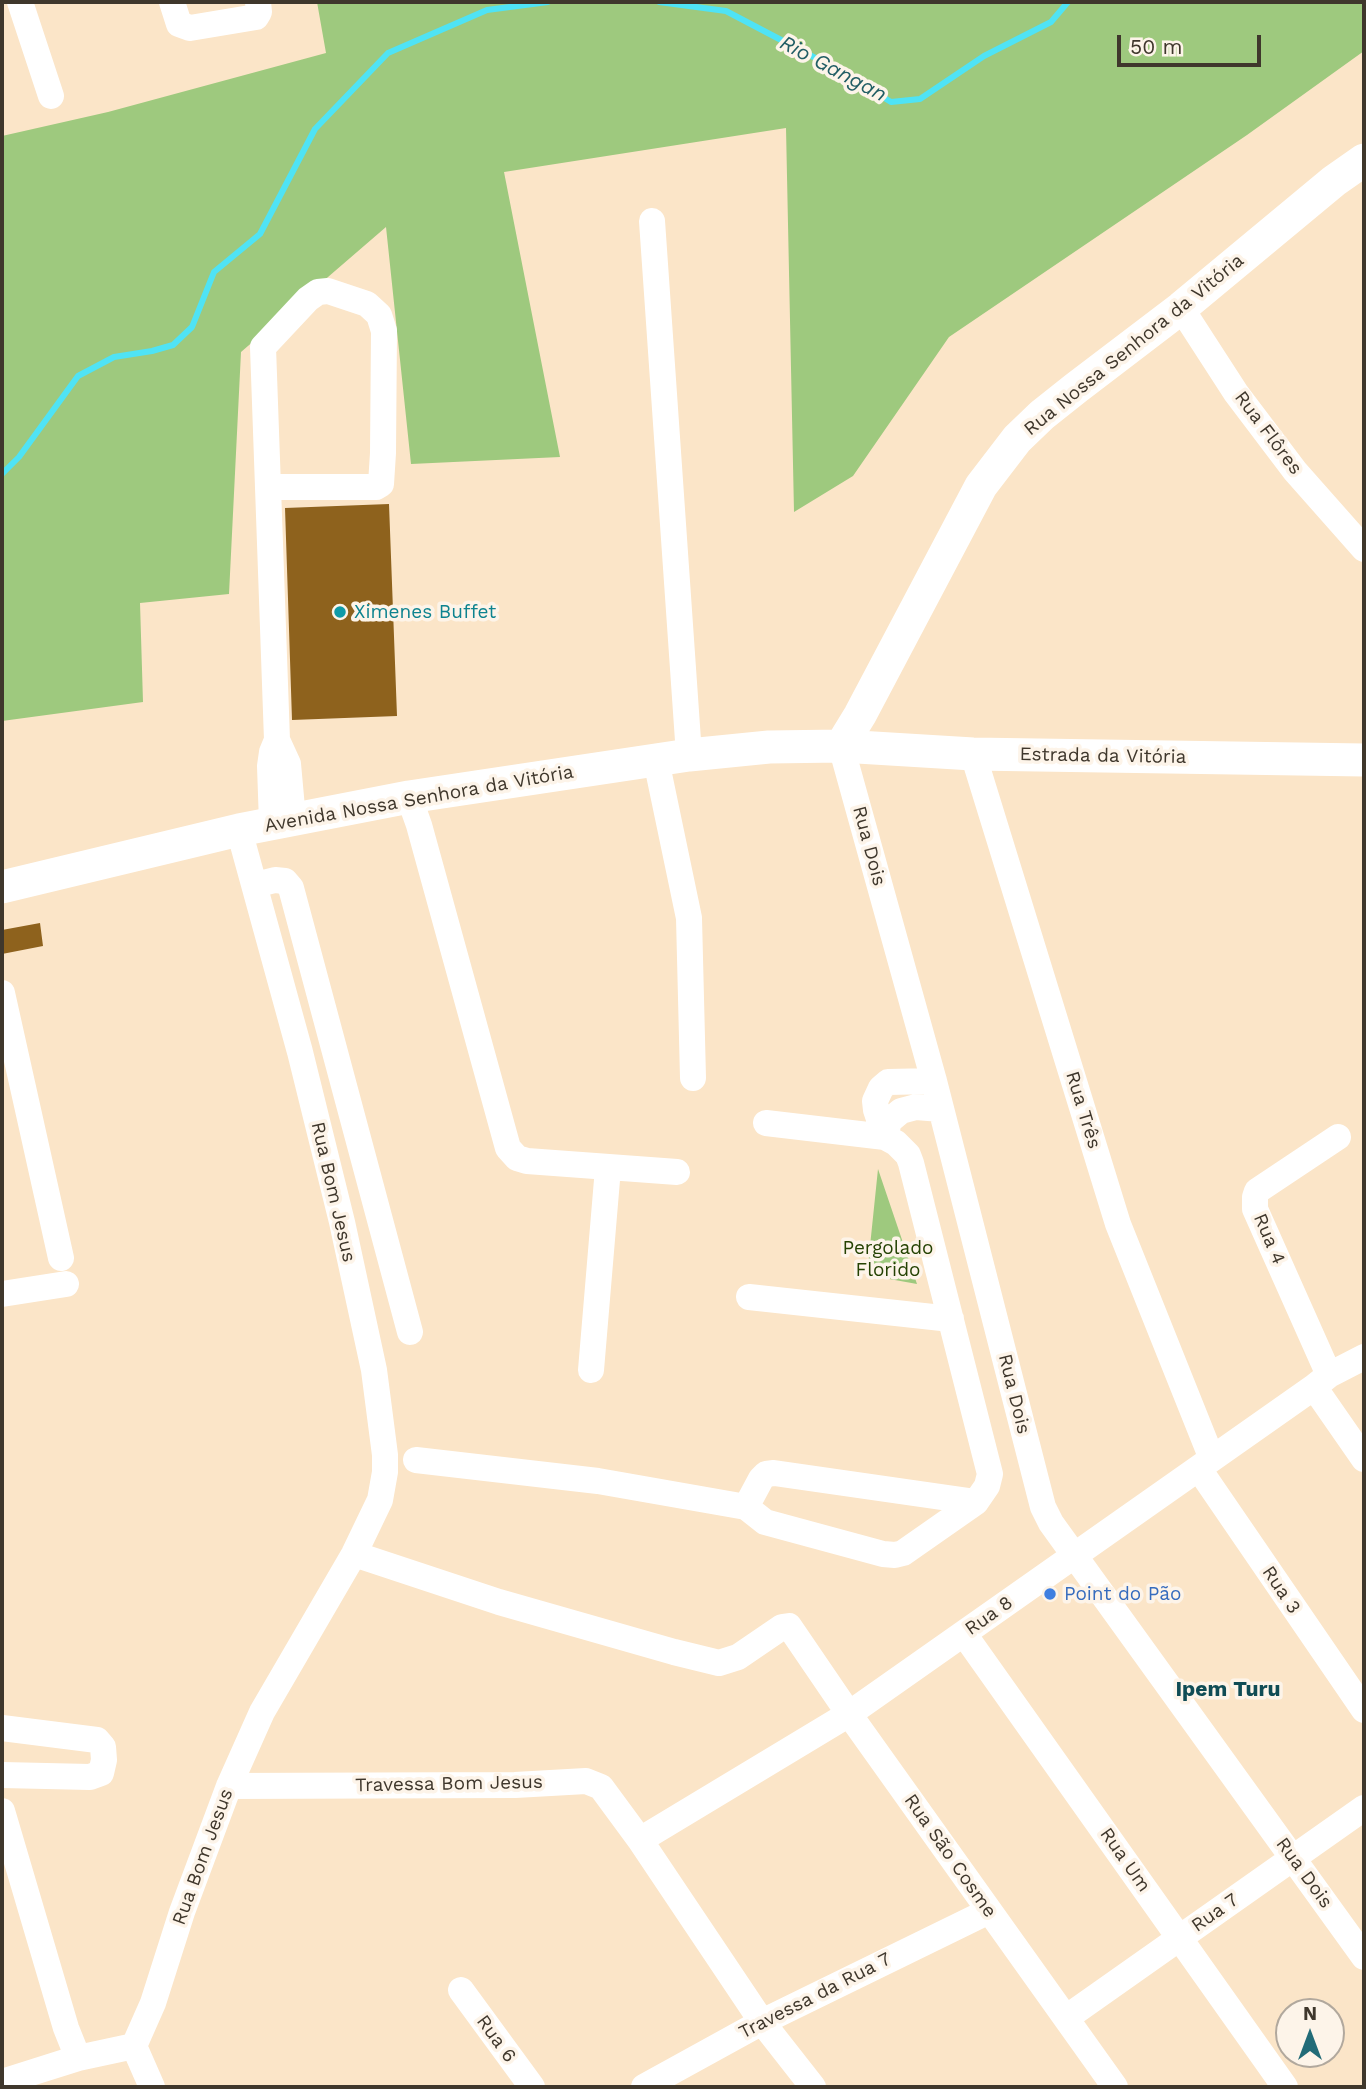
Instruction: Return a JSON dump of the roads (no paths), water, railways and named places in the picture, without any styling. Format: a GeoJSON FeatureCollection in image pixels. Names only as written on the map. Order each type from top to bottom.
{"type":"FeatureCollection","features":[{"type":"Feature","properties":{"kind":"main road","name":"Rua Nossa Senhora da Vitória"},"geometry":{"type":"LineString","coordinates":[[841,746],[981,486],[1017,439],[1042,415],[1181,308],[1334,181],[1364,160]]}},
{"type":"Feature","properties":{"kind":"main road"},"geometry":{"type":"LineString","coordinates":[[860,715],[860,724],[866,738],[870,745],[877,749]]}},
{"type":"Feature","properties":{"kind":"main road","name":"Avenida Nossa Senhora da Vitória"},"geometry":{"type":"LineString","coordinates":[[2,887],[239,830],[409,797],[673,757],[789,746],[841,746]]}},
{"type":"Feature","properties":{"kind":"main road","name":"Estrada da Vitória"},"geometry":{"type":"LineString","coordinates":[[841,746],[973,754],[1364,760]]}},
{"type":"Feature","properties":{"kind":"street"},"geometry":{"type":"LineString","coordinates":[[20,2],[51,96]]}},
{"type":"Feature","properties":{"kind":"street"},"geometry":{"type":"LineString","coordinates":[[172,2],[179,24],[190,28],[256,17],[259,12],[258,2]]}},
{"type":"Feature","properties":{"kind":"street"},"geometry":{"type":"LineString","coordinates":[[652,221],[673,757],[689,918],[693,1078]]}},
{"type":"Feature","properties":{"kind":"street"},"geometry":{"type":"LineString","coordinates":[[268,487],[376,487],[381,484],[384,331],[379,314],[367,304],[328,291],[318,292],[264,344],[268,487],[277,740],[270,766],[282,821]]}},
{"type":"Feature","properties":{"kind":"street","name":"Rua Flôres"},"geometry":{"type":"LineString","coordinates":[[1181,308],[1236,393],[1287,460],[1364,549]]}},
{"type":"Feature","properties":{"kind":"street","name":"Rua Dois"},"geometry":{"type":"LineString","coordinates":[[841,746],[934,1081],[1043,1507],[1075,1556],[1364,1957]]}},
{"type":"Feature","properties":{"kind":"street","name":"Rua Três"},"geometry":{"type":"LineString","coordinates":[[973,754],[1118,1224],[1205,1464]]}},
{"type":"Feature","properties":{"kind":"street"},"geometry":{"type":"LineString","coordinates":[[409,797],[508,1148],[517,1158],[527,1161],[677,1172]]}},
{"type":"Feature","properties":{"kind":"street","name":"Rua Bom Jesus"},"geometry":{"type":"LineString","coordinates":[[134,2046],[153,2003],[182,1913],[229,1786],[262,1712],[354,1554],[383,1491],[385,1455],[374,1370],[300,1052],[239,830]]}},
{"type":"Feature","properties":{"kind":"street"},"geometry":{"type":"LineString","coordinates":[[255,885],[275,880],[285,881],[291,888],[410,1332]]}},
{"type":"Feature","properties":{"kind":"street"},"geometry":{"type":"LineString","coordinates":[[2,993],[61,1258]]}},
{"type":"Feature","properties":{"kind":"street"},"geometry":{"type":"LineString","coordinates":[[885,1137],[875,1101],[881,1088],[888,1082],[934,1081]]}},
{"type":"Feature","properties":{"kind":"street"},"geometry":{"type":"LineString","coordinates":[[885,1137],[889,1121],[901,1111],[916,1107],[941,1109]]}},
{"type":"Feature","properties":{"kind":"street"},"geometry":{"type":"LineString","coordinates":[[416,1460],[598,1481],[746,1507],[765,1522],[895,1555],[903,1553],[976,1502],[987,1486],[989,1474],[911,1163],[903,1149],[885,1137],[766,1124]]}},
{"type":"Feature","properties":{"kind":"street","name":"Rua 4"},"geometry":{"type":"LineString","coordinates":[[1338,1137],[1257,1191],[1255,1209],[1321,1381],[1364,1459]]}},
{"type":"Feature","properties":{"kind":"street"},"geometry":{"type":"LineString","coordinates":[[591,1370],[608,1168]]}},
{"type":"Feature","properties":{"kind":"street"},"geometry":{"type":"LineString","coordinates":[[2,1294],[66,1284]]}},
{"type":"Feature","properties":{"kind":"street"},"geometry":{"type":"LineString","coordinates":[[749,1297],[951,1319]]}},
{"type":"Feature","properties":{"kind":"street","name":"Rua 8"},"geometry":{"type":"LineString","coordinates":[[640,1840],[849,1714],[1321,1381],[1364,1357]]}},
{"type":"Feature","properties":{"kind":"street","name":"Rua 3"},"geometry":{"type":"LineString","coordinates":[[1205,1464],[1362,1702]]}},
{"type":"Feature","properties":{"kind":"street"},"geometry":{"type":"LineString","coordinates":[[746,1507],[761,1479],[766,1474],[774,1473],[976,1502]]}},
{"type":"Feature","properties":{"kind":"street","name":"Rua São Cosme"},"geometry":{"type":"LineString","coordinates":[[354,1554],[499,1602],[719,1663],[738,1657],[786,1625],[792,1627],[849,1714],[1115,2087]]}},
{"type":"Feature","properties":{"kind":"street","name":"Rua Um"},"geometry":{"type":"LineString","coordinates":[[964,1634],[1285,2087]]}},
{"type":"Feature","properties":{"kind":"street"},"geometry":{"type":"LineString","coordinates":[[2,1728],[97,1740],[103,1747],[104,1760],[101,1773],[90,1777],[2,1775]]}},
{"type":"Feature","properties":{"kind":"street","name":"Travessa Bom Jesus"},"geometry":{"type":"LineString","coordinates":[[229,1786],[586,1781],[601,1787],[640,1840]]}},
{"type":"Feature","properties":{"kind":"street","name":"Rua 7"},"geometry":{"type":"LineString","coordinates":[[1066,2018],[1364,1808]]}},
{"type":"Feature","properties":{"kind":"street"},"geometry":{"type":"LineString","coordinates":[[2,1811],[66,2028],[78,2059]]}},
{"type":"Feature","properties":{"kind":"street"},"geometry":{"type":"LineString","coordinates":[[640,1840],[762,2021],[813,2087]]}},
{"type":"Feature","properties":{"kind":"street","name":"Travessa da Rua 7"},"geometry":{"type":"LineString","coordinates":[[643,2087],[762,2021],[989,1911]]}},
{"type":"Feature","properties":{"kind":"street","name":"Rua 6"},"geometry":{"type":"LineString","coordinates":[[461,1990],[532,2087]]}},
{"type":"Feature","properties":{"kind":"street"},"geometry":{"type":"LineString","coordinates":[[2,2082],[78,2059],[134,2046],[152,2087]]}},
{"type":"Feature","properties":{"kind":"waterway","name":"Rio Gangan"},"geometry":{"type":"LineString","coordinates":[[2,474],[19,457],[78,376],[114,357],[173,345],[192,327],[214,272],[260,234],[315,129],[388,53],[487,10],[548,2]]}},
{"type":"Feature","properties":{"kind":"waterway","name":"Rio Gangan"},"geometry":{"type":"LineString","coordinates":[[659,2],[726,11],[842,72],[891,102],[920,99],[984,56],[1051,22],[1068,2]]}},
{"type":"Feature","properties":{"kind":"place","name":"Ximenes Buffet"},"geometry":{"type":"Point","coordinates":[340,612]}},
{"type":"Feature","properties":{"kind":"place","name":"Point do Pão"},"geometry":{"type":"Point","coordinates":[1050,1594]}},
{"type":"Feature","properties":{"kind":"district","name":"Ipem Turu"},"geometry":{"type":"Point","coordinates":[1228,1690]}},
{"type":"Feature","properties":{"kind":"park label","name":"Pergolado Florido"},"geometry":{"type":"Point","coordinates":[888,1259]}}]}
